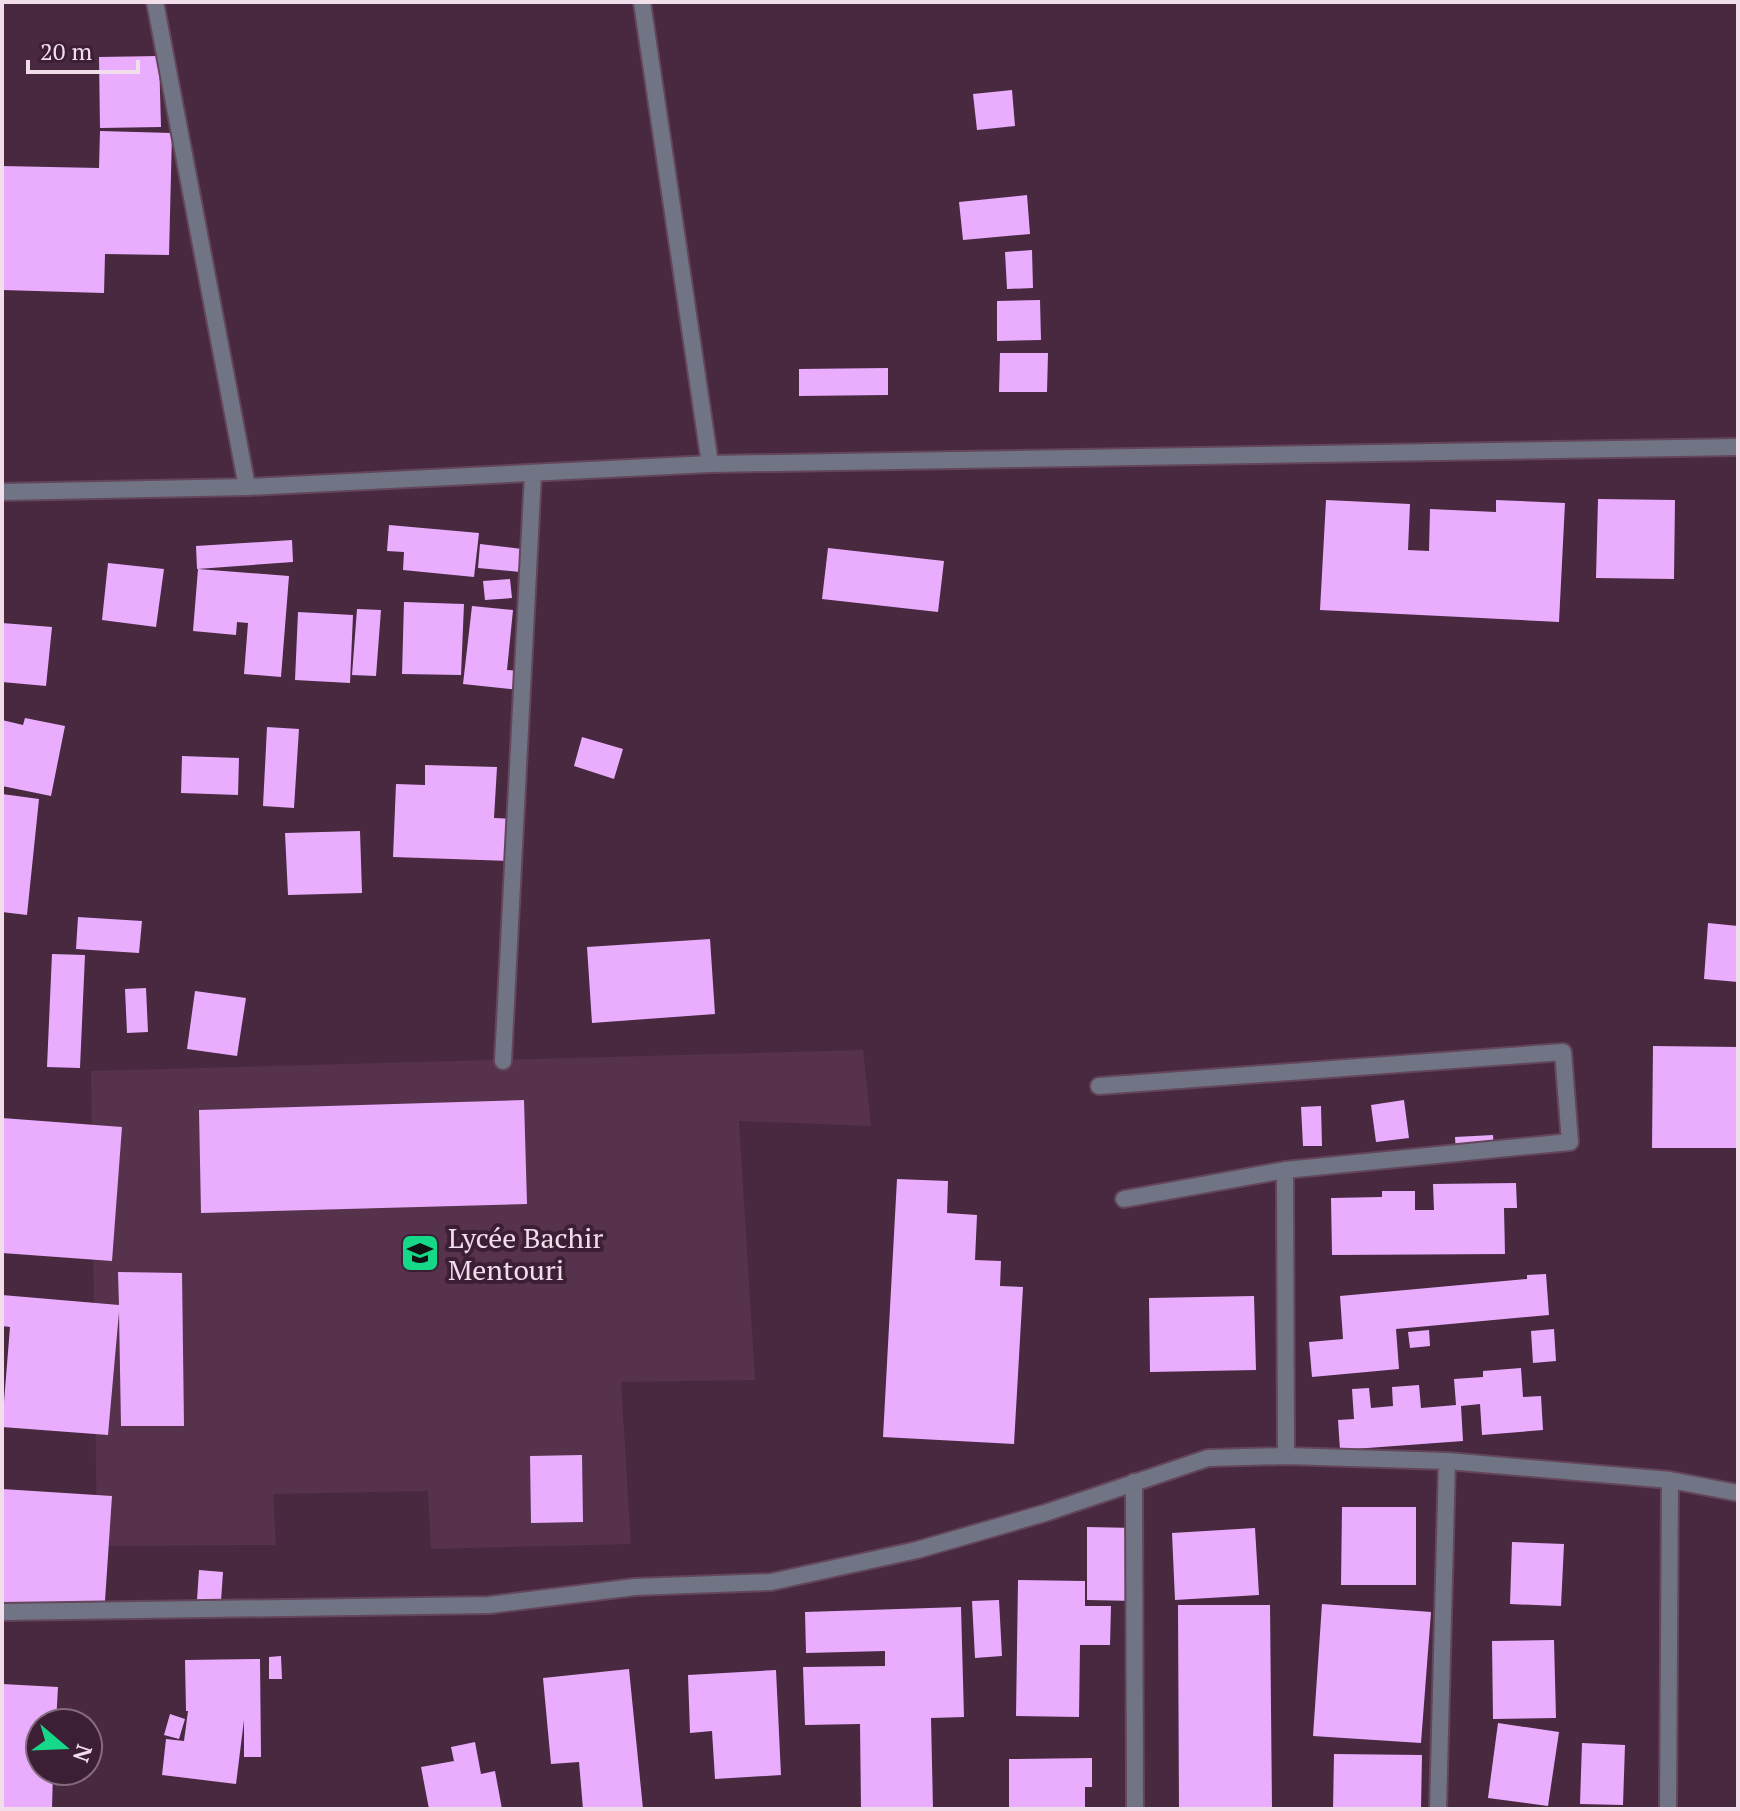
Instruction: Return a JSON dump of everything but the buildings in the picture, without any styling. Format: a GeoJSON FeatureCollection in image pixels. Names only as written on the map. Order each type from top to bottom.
{"type":"FeatureCollection","features":[{"type":"Feature","properties":{"kind":"street"},"geometry":{"type":"LineString","coordinates":[[155,2],[247,487]]}},
{"type":"Feature","properties":{"kind":"street"},"geometry":{"type":"LineString","coordinates":[[642,2],[710,464]]}},
{"type":"Feature","properties":{"kind":"street"},"geometry":{"type":"LineString","coordinates":[[2,492],[247,487],[710,464],[1738,447]]}},
{"type":"Feature","properties":{"kind":"street"},"geometry":{"type":"LineString","coordinates":[[503,1061],[533,474]]}},
{"type":"Feature","properties":{"kind":"street"},"geometry":{"type":"LineString","coordinates":[[1099,1086],[1563,1052],[1570,1142],[1285,1170],[1124,1199]]}},
{"type":"Feature","properties":{"kind":"street"},"geometry":{"type":"LineString","coordinates":[[1285,1170],[1286,1456]]}},
{"type":"Feature","properties":{"kind":"street"},"geometry":{"type":"LineString","coordinates":[[2,1612],[489,1605],[635,1587],[771,1582],[917,1550],[1045,1513],[1208,1458],[1286,1456],[1447,1461],[1670,1480],[1738,1493]]}},
{"type":"Feature","properties":{"kind":"street"},"geometry":{"type":"LineString","coordinates":[[1438,1809],[1447,1461]]}},
{"type":"Feature","properties":{"kind":"street"},"geometry":{"type":"LineString","coordinates":[[1668,1809],[1670,1480]]}},
{"type":"Feature","properties":{"kind":"street"},"geometry":{"type":"LineString","coordinates":[[1134,1482],[1135,1809]]}},
{"type":"Feature","properties":{"kind":"shaded area","name":"Lycée Bachir Mentouri"},"geometry":{"type":"Polygon","coordinates":[[[863,1050],[871,1126],[739,1121],[755,1380],[621,1382],[631,1544],[431,1549],[428,1491],[273,1494],[276,1545],[97,1546],[91,1071],[863,1050]]]}},
{"type":"Feature","properties":{"kind":"place","name":"Lycée Bachir Mentouri"},"geometry":{"type":"Point","coordinates":[420,1253]}}]}
